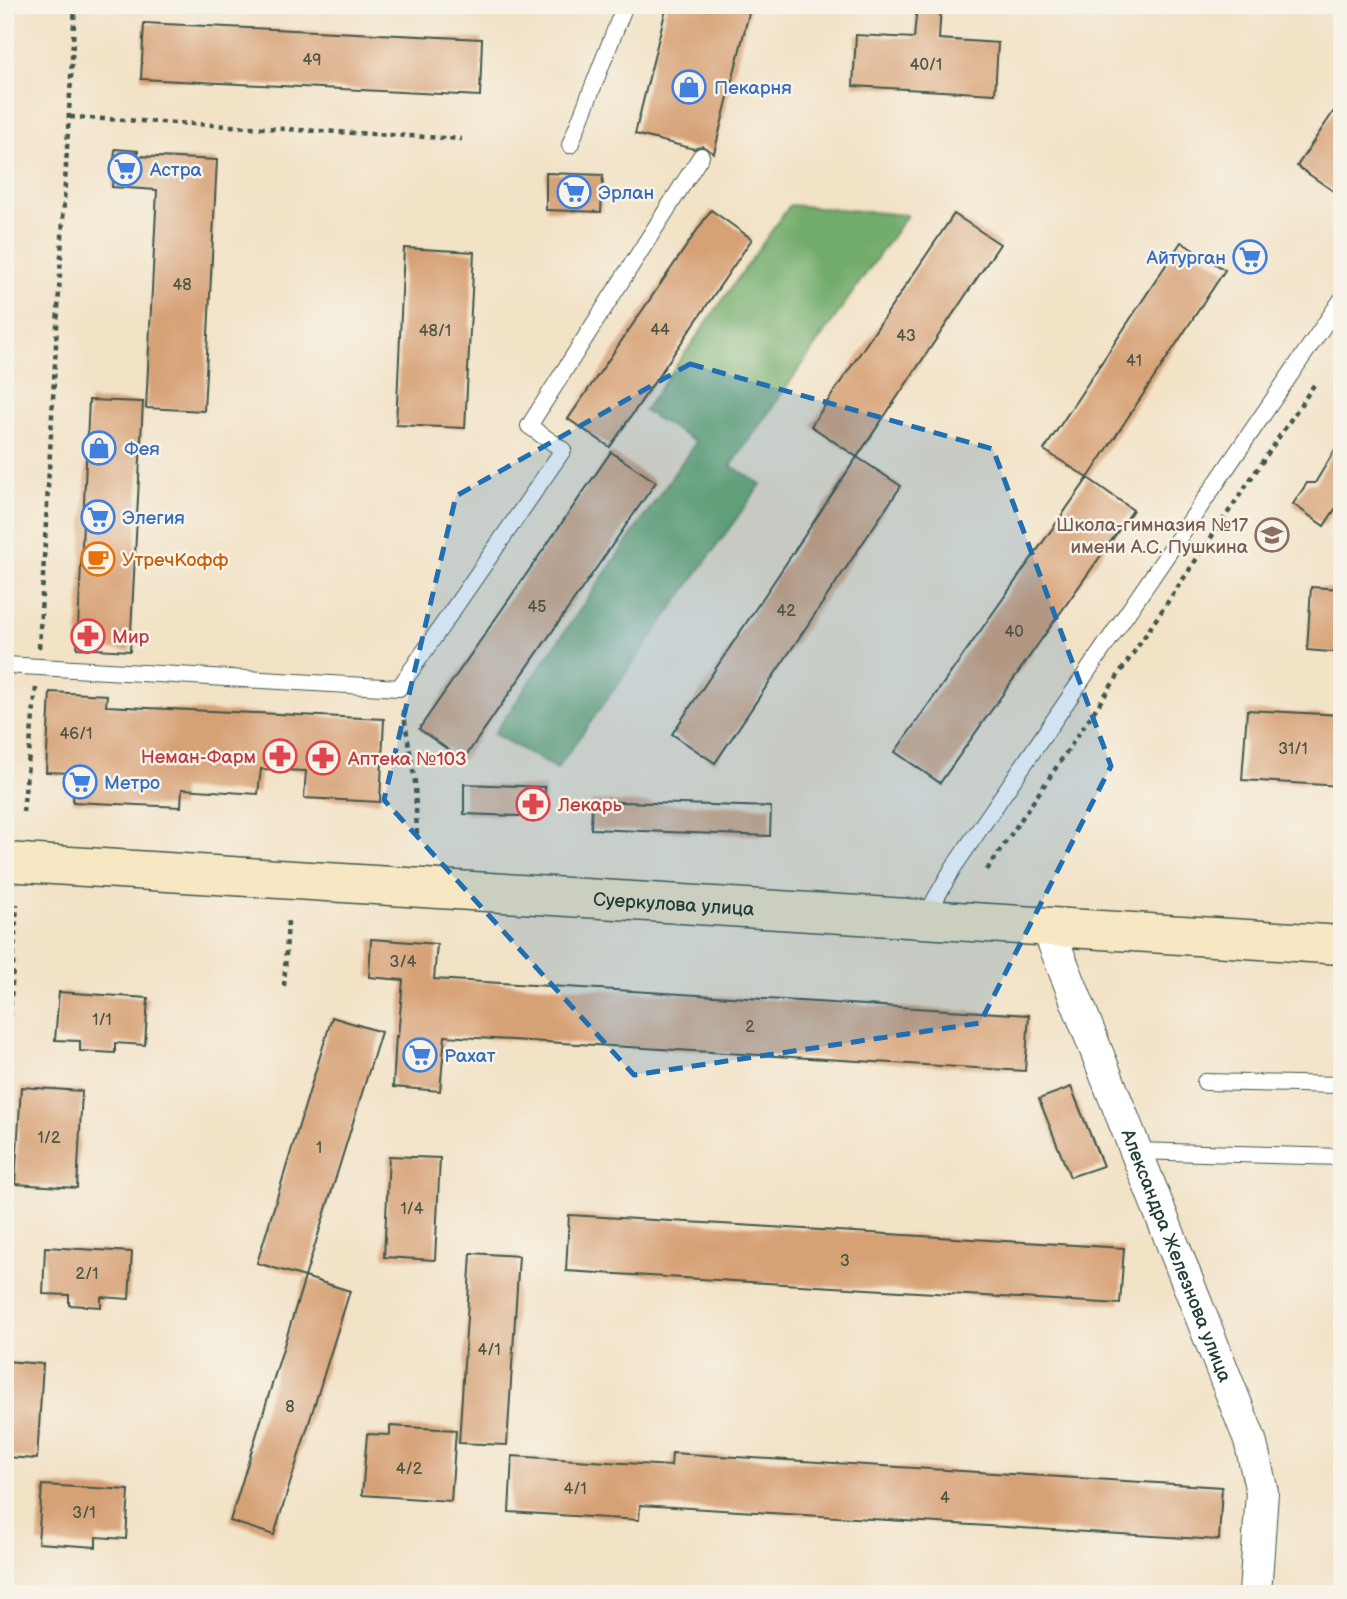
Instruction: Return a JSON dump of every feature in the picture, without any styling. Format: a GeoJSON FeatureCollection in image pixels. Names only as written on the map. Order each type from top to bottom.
{"type":"FeatureCollection","features":[{"type":"Feature","properties":{"kind":"main road","name":"Суеркулова улица"},"geometry":{"type":"LineString","coordinates":[[5,862],[1342,945]]}},
{"type":"Feature","properties":{"kind":"street","name":"Александра Железнова улица"},"geometry":{"type":"LineString","coordinates":[[1047,926],[1250,1440],[1262,1492],[1255,1594]]}},
{"type":"Feature","properties":{"kind":"lane"},"geometry":{"type":"LineString","coordinates":[[570,145],[625,5]]}},
{"type":"Feature","properties":{"kind":"lane"},"geometry":{"type":"LineString","coordinates":[[5,665],[399,688],[562,450],[529,426],[701,156]]}},
{"type":"Feature","properties":{"kind":"lane"},"geometry":{"type":"LineString","coordinates":[[924,919],[953,868],[1342,299]]}},
{"type":"Feature","properties":{"kind":"lane"},"geometry":{"type":"LineString","coordinates":[[1205,1082],[1342,1085]]}},
{"type":"Feature","properties":{"kind":"lane"},"geometry":{"type":"LineString","coordinates":[[1136,1151],[1342,1157]]}},
{"type":"Feature","properties":{"kind":"path"},"geometry":{"type":"LineString","coordinates":[[23,812],[38,667],[75,5]]}},
{"type":"Feature","properties":{"kind":"path"},"geometry":{"type":"LineString","coordinates":[[70,117],[461,139]]}},
{"type":"Feature","properties":{"kind":"path"},"geometry":{"type":"LineString","coordinates":[[987,870],[1319,378]]}},
{"type":"Feature","properties":{"kind":"path"},"geometry":{"type":"LineString","coordinates":[[399,688],[415,782],[417,837]]}},
{"type":"Feature","properties":{"kind":"path"},"geometry":{"type":"LineString","coordinates":[[5,1096],[17,904]]}},
{"type":"Feature","properties":{"kind":"path"},"geometry":{"type":"LineString","coordinates":[[284,986],[288,920]]}},
{"type":"Feature","properties":{"kind":"highlighted area"},"geometry":{"type":"Polygon","coordinates":[[[690,364],[993,449],[1111,766],[980,1023],[634,1075],[384,800],[456,496],[690,364]]]}},
{"type":"Feature","properties":{"kind":"green space"},"geometry":{"type":"Polygon","coordinates":[[[790,205],[907,215],[731,466],[761,484],[557,769],[494,734],[696,442],[644,411],[790,205]]]}},
{"type":"Feature","properties":{"kind":"building","name":"Пекарня"},"geometry":{"type":"Polygon","coordinates":[[[667,5],[751,5],[714,153],[702,146],[694,149],[635,134],[667,5]]]}},
{"type":"Feature","properties":{"kind":"building"},"geometry":{"type":"Polygon","coordinates":[[[917,5],[941,5],[939,39],[998,43],[995,94],[853,86],[856,35],[914,38],[917,5]]]}},
{"type":"Feature","properties":{"kind":"building"},"geometry":{"type":"Polygon","coordinates":[[[144,23],[482,39],[480,96],[141,79],[144,23]]]}},
{"type":"Feature","properties":{"kind":"building"},"geometry":{"type":"Polygon","coordinates":[[[1342,99],[1342,197],[1297,166],[1342,99]]]}},
{"type":"Feature","properties":{"kind":"building"},"geometry":{"type":"Polygon","coordinates":[[[115,149],[138,151],[138,156],[217,160],[204,411],[146,408],[157,190],[112,187],[115,149]]]}},
{"type":"Feature","properties":{"kind":"building","name":"Эрлан"},"geometry":{"type":"Polygon","coordinates":[[[546,173],[603,175],[601,212],[546,210],[546,173]]]}},
{"type":"Feature","properties":{"kind":"building"},"geometry":{"type":"Polygon","coordinates":[[[711,210],[752,239],[610,447],[568,419],[711,210]]]}},
{"type":"Feature","properties":{"kind":"building"},"geometry":{"type":"Polygon","coordinates":[[[954,214],[1000,244],[857,457],[811,426],[954,214]]]}},
{"type":"Feature","properties":{"kind":"building"},"geometry":{"type":"Polygon","coordinates":[[[1181,242],[1225,270],[1088,478],[1044,450],[1181,242]]]}},
{"type":"Feature","properties":{"kind":"building"},"geometry":{"type":"Polygon","coordinates":[[[404,248],[474,252],[465,428],[396,425],[404,248]]]}},
{"type":"Feature","properties":{"kind":"building"},"geometry":{"type":"Polygon","coordinates":[[[89,400],[143,402],[130,651],[77,648],[89,400]]]}},
{"type":"Feature","properties":{"kind":"building"},"geometry":{"type":"Polygon","coordinates":[[[1342,438],[1342,485],[1337,493],[1341,500],[1324,526],[1293,504],[1307,483],[1315,483],[1342,438]]]}},
{"type":"Feature","properties":{"kind":"building"},"geometry":{"type":"Polygon","coordinates":[[[611,452],[656,482],[463,760],[419,729],[611,452]]]}},
{"type":"Feature","properties":{"kind":"building"},"geometry":{"type":"Polygon","coordinates":[[[857,457],[901,486],[715,763],[672,734],[857,457]]]}},
{"type":"Feature","properties":{"kind":"building"},"geometry":{"type":"Polygon","coordinates":[[[1088,478],[1133,510],[940,783],[895,752],[1088,478]]]}},
{"type":"Feature","properties":{"kind":"building"},"geometry":{"type":"Polygon","coordinates":[[[1311,587],[1342,589],[1342,653],[1307,650],[1311,587]]]}},
{"type":"Feature","properties":{"kind":"building"},"geometry":{"type":"Polygon","coordinates":[[[50,692],[107,695],[106,706],[384,719],[380,802],[304,798],[306,771],[261,769],[258,794],[182,789],[181,807],[73,802],[74,773],[46,772],[50,692]]]}},
{"type":"Feature","properties":{"kind":"building"},"geometry":{"type":"Polygon","coordinates":[[[1247,710],[1342,715],[1342,786],[1242,780],[1247,710]]]}},
{"type":"Feature","properties":{"kind":"building"},"geometry":{"type":"Polygon","coordinates":[[[464,784],[545,787],[544,817],[464,814],[464,784]]]}},
{"type":"Feature","properties":{"kind":"building"},"geometry":{"type":"Polygon","coordinates":[[[592,801],[771,807],[770,836],[591,829],[592,801]]]}},
{"type":"Feature","properties":{"kind":"building"},"geometry":{"type":"Polygon","coordinates":[[[371,939],[437,944],[434,979],[1029,1015],[1025,1071],[445,1036],[440,1091],[393,1087],[403,980],[369,977],[371,939]]]}},
{"type":"Feature","properties":{"kind":"building"},"geometry":{"type":"Polygon","coordinates":[[[59,992],[148,998],[145,1045],[115,1043],[115,1053],[80,1051],[80,1041],[55,1040],[59,992]]]}},
{"type":"Feature","properties":{"kind":"building"},"geometry":{"type":"Polygon","coordinates":[[[332,1017],[381,1032],[305,1277],[257,1263],[332,1017]]]}},
{"type":"Feature","properties":{"kind":"building"},"geometry":{"type":"Polygon","coordinates":[[[21,1087],[82,1091],[77,1188],[15,1184],[21,1087]]]}},
{"type":"Feature","properties":{"kind":"building"},"geometry":{"type":"Polygon","coordinates":[[[1071,1087],[1103,1166],[1070,1177],[1039,1099],[1071,1087]]]}},
{"type":"Feature","properties":{"kind":"building"},"geometry":{"type":"Polygon","coordinates":[[[389,1156],[440,1158],[435,1260],[384,1257],[389,1156]]]}},
{"type":"Feature","properties":{"kind":"building"},"geometry":{"type":"Polygon","coordinates":[[[569,1215],[1124,1248],[1120,1304],[566,1271],[569,1215]]]}},
{"type":"Feature","properties":{"kind":"building"},"geometry":{"type":"Polygon","coordinates":[[[45,1247],[132,1252],[129,1299],[101,1297],[101,1307],[69,1305],[69,1295],[43,1294],[45,1247]]]}},
{"type":"Feature","properties":{"kind":"building"},"geometry":{"type":"Polygon","coordinates":[[[471,1253],[519,1256],[507,1445],[459,1443],[471,1253]]]}},
{"type":"Feature","properties":{"kind":"building"},"geometry":{"type":"Polygon","coordinates":[[[305,1277],[350,1291],[274,1535],[230,1521],[305,1277]]]}},
{"type":"Feature","properties":{"kind":"building"},"geometry":{"type":"Polygon","coordinates":[[[5,1361],[43,1364],[37,1459],[5,1457],[5,1361]]]}},
{"type":"Feature","properties":{"kind":"building"},"geometry":{"type":"Polygon","coordinates":[[[390,1426],[456,1430],[451,1501],[362,1495],[367,1434],[390,1435],[390,1426]]]}},
{"type":"Feature","properties":{"kind":"building"},"geometry":{"type":"Polygon","coordinates":[[[672,1453],[1222,1487],[1219,1540],[640,1505],[639,1520],[509,1512],[512,1456],[671,1466],[672,1453]]]}},
{"type":"Feature","properties":{"kind":"building"},"geometry":{"type":"Polygon","coordinates":[[[42,1485],[129,1490],[126,1539],[96,1537],[96,1547],[38,1543],[42,1485]]]}},
{"type":"Feature","properties":{"kind":"place","name":"Пекарня"},"geometry":{"type":"Point","coordinates":[689,87]}},
{"type":"Feature","properties":{"kind":"place","name":"Астра"},"geometry":{"type":"Point","coordinates":[125,169]}},
{"type":"Feature","properties":{"kind":"place","name":"Эрлан"},"geometry":{"type":"Point","coordinates":[574,192]}},
{"type":"Feature","properties":{"kind":"place","name":"Айтурган"},"geometry":{"type":"Point","coordinates":[1250,257]}},
{"type":"Feature","properties":{"kind":"place","name":"Фея"},"geometry":{"type":"Point","coordinates":[99,448]}},
{"type":"Feature","properties":{"kind":"place","name":"Элегия"},"geometry":{"type":"Point","coordinates":[98,517]}},
{"type":"Feature","properties":{"kind":"place","name":"Школа-гимназия №17 имени А.С. Пушкина"},"geometry":{"type":"Point","coordinates":[1272,535]}},
{"type":"Feature","properties":{"kind":"place","name":"УтречКофф"},"geometry":{"type":"Point","coordinates":[98,559]}},
{"type":"Feature","properties":{"kind":"place","name":"Мир"},"geometry":{"type":"Point","coordinates":[88,636]}},
{"type":"Feature","properties":{"kind":"place","name":"Неман-Фарм"},"geometry":{"type":"Point","coordinates":[280,756]}},
{"type":"Feature","properties":{"kind":"place","name":"Аптека №103"},"geometry":{"type":"Point","coordinates":[323,758]}},
{"type":"Feature","properties":{"kind":"place","name":"Метро"},"geometry":{"type":"Point","coordinates":[80,782]}},
{"type":"Feature","properties":{"kind":"place","name":"Лекарь"},"geometry":{"type":"Point","coordinates":[533,804]}},
{"type":"Feature","properties":{"kind":"place","name":"Рахат"},"geometry":{"type":"Point","coordinates":[420,1055]}}]}
